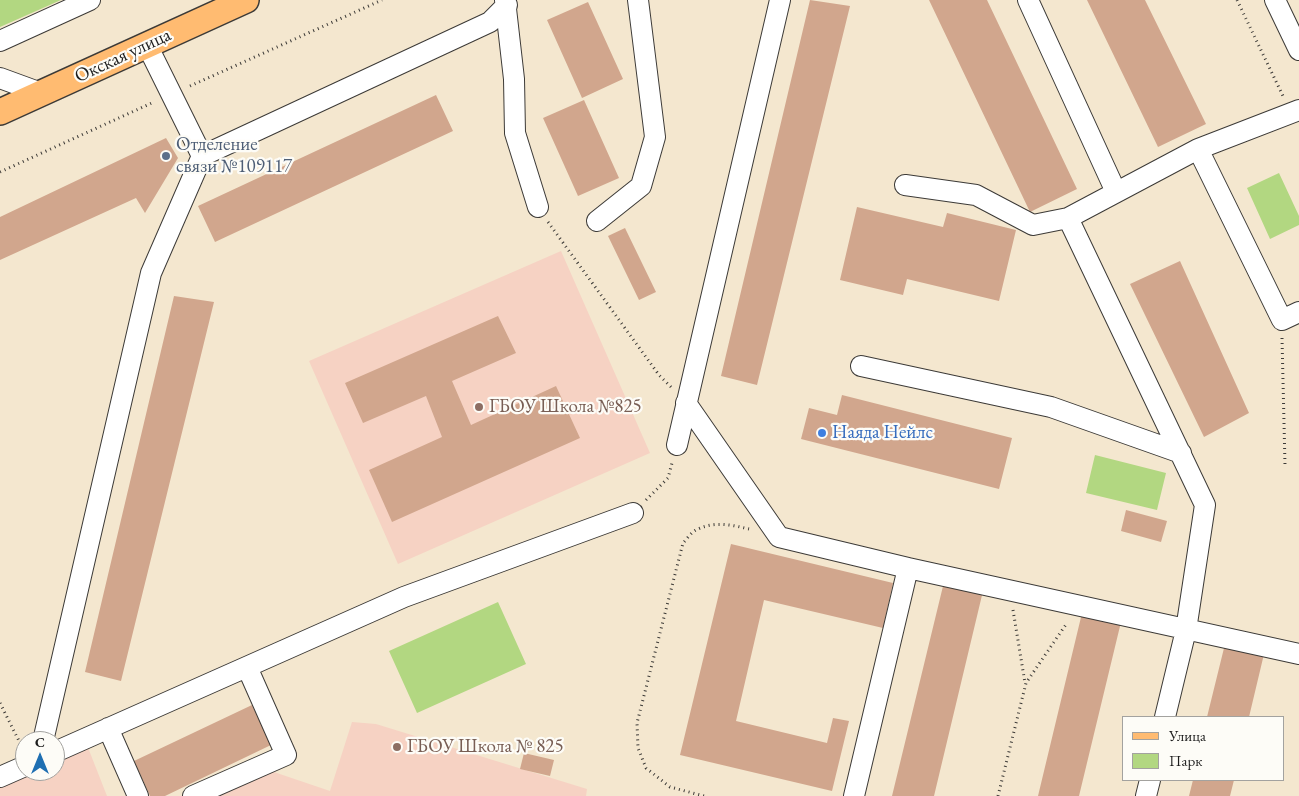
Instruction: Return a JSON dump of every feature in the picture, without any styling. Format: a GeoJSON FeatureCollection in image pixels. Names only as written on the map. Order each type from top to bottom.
{"type":"FeatureCollection","features":[{"type":"Feature","properties":{"kind":"main road","name":"Окская улица"},"geometry":{"type":"LineString","coordinates":[[0,112],[246,0]]}},
{"type":"Feature","properties":{"kind":"street"},"geometry":{"type":"LineString","coordinates":[[0,41],[90,0]]}},
{"type":"Feature","properties":{"kind":"street"},"geometry":{"type":"LineString","coordinates":[[597,221],[641,186],[655,137],[638,0]]}},
{"type":"Feature","properties":{"kind":"street"},"geometry":{"type":"LineString","coordinates":[[677,445],[780,0]]}},
{"type":"Feature","properties":{"kind":"street"},"geometry":{"type":"LineString","coordinates":[[1028,0],[1116,192]]}},
{"type":"Feature","properties":{"kind":"street"},"geometry":{"type":"LineString","coordinates":[[1275,0],[1299,50]]}},
{"type":"Feature","properties":{"kind":"street"},"geometry":{"type":"LineString","coordinates":[[45,731],[151,274],[202,156],[490,22],[506,2]]}},
{"type":"Feature","properties":{"kind":"street"},"geometry":{"type":"LineString","coordinates":[[506,2],[514,79],[516,133],[538,207]]}},
{"type":"Feature","properties":{"kind":"street"},"geometry":{"type":"LineString","coordinates":[[147,45],[202,156]]}},
{"type":"Feature","properties":{"kind":"street"},"geometry":{"type":"LineString","coordinates":[[0,78],[41,94]]}},
{"type":"Feature","properties":{"kind":"street"},"geometry":{"type":"LineString","coordinates":[[905,185],[976,194],[1033,225],[1068,218],[1198,149],[1295,112]]}},
{"type":"Feature","properties":{"kind":"street"},"geometry":{"type":"LineString","coordinates":[[1198,149],[1290,316]]}},
{"type":"Feature","properties":{"kind":"street"},"geometry":{"type":"LineString","coordinates":[[1068,218],[1205,505],[1186,630],[1165,716]]}},
{"type":"Feature","properties":{"kind":"street"},"geometry":{"type":"LineString","coordinates":[[861,366],[1051,407],[1181,453]]}},
{"type":"Feature","properties":{"kind":"street"},"geometry":{"type":"LineString","coordinates":[[686,403],[779,537],[1009,591],[1299,654]]}},
{"type":"Feature","properties":{"kind":"street"},"geometry":{"type":"LineString","coordinates":[[65,747],[404,597],[633,513]]}},
{"type":"Feature","properties":{"kind":"street"},"geometry":{"type":"LineString","coordinates":[[854,796],[908,568]]}},
{"type":"Feature","properties":{"kind":"street"},"geometry":{"type":"LineString","coordinates":[[193,796],[286,755],[247,667]]}},
{"type":"Feature","properties":{"kind":"street"},"geometry":{"type":"LineString","coordinates":[[108,728],[138,796]]}},
{"type":"Feature","properties":{"kind":"street"},"geometry":{"type":"LineString","coordinates":[[0,777],[15,770]]}},
{"type":"Feature","properties":{"kind":"street"},"geometry":{"type":"LineString","coordinates":[[1146,796],[1150,781]]}},
{"type":"Feature","properties":{"kind":"path"},"geometry":{"type":"LineString","coordinates":[[1237,0],[1295,112]]}},
{"type":"Feature","properties":{"kind":"path"},"geometry":{"type":"LineString","coordinates":[[538,207],[658,375],[686,403]]}},
{"type":"Feature","properties":{"kind":"path"},"geometry":{"type":"LineString","coordinates":[[1285,465],[1290,316]]}},
{"type":"Feature","properties":{"kind":"path"},"geometry":{"type":"LineString","coordinates":[[633,513],[668,478],[677,445]]}},
{"type":"Feature","properties":{"kind":"path"},"geometry":{"type":"LineString","coordinates":[[704,796],[670,787],[646,768],[638,748],[637,723],[683,543],[696,529],[718,524],[728,524],[779,537]]}},
{"type":"Feature","properties":{"kind":"path"},"geometry":{"type":"LineString","coordinates":[[1009,591],[1026,683]]}},
{"type":"Feature","properties":{"kind":"path"},"geometry":{"type":"LineString","coordinates":[[998,796],[1026,683],[1078,606]]}},
{"type":"Feature","properties":{"kind":"path"},"geometry":{"type":"LineString","coordinates":[[0,703],[15,733]]}},
{"type":"Feature","properties":{"kind":"shaded area","name":"ГБОУ Школа №825"},"geometry":{"type":"Polygon","coordinates":[[[561,251],[650,453],[398,564],[309,361],[561,251]]]}},
{"type":"Feature","properties":{"kind":"shaded area","name":"ГБОУ Школа № 825"},"geometry":{"type":"Polygon","coordinates":[[[352,722],[376,724],[587,789],[586,796],[215,796],[268,770],[330,791],[352,722]]]}},
{"type":"Feature","properties":{"kind":"shaded area"},"geometry":{"type":"Polygon","coordinates":[[[87,745],[107,796],[0,796],[0,787],[15,780],[65,781],[65,755],[87,745]]]}},
{"type":"Feature","properties":{"kind":"green space"},"geometry":{"type":"Polygon","coordinates":[[[0,0],[61,0],[0,27],[0,0]]]}},
{"type":"Feature","properties":{"kind":"green space"},"geometry":{"type":"Polygon","coordinates":[[[1279,173],[1299,216],[1299,225],[1270,239],[1247,188],[1279,173]]]}},
{"type":"Feature","properties":{"kind":"green space"},"geometry":{"type":"Polygon","coordinates":[[[1095,455],[1166,473],[1157,510],[1086,493],[1095,455]]]}},
{"type":"Feature","properties":{"kind":"green space"},"geometry":{"type":"Polygon","coordinates":[[[498,602],[526,664],[417,713],[389,651],[498,602]]]}},
{"type":"Feature","properties":{"kind":"building"},"geometry":{"type":"Polygon","coordinates":[[[810,0],[850,6],[757,385],[721,376],[810,0]]]}},
{"type":"Feature","properties":{"kind":"building"},"geometry":{"type":"Polygon","coordinates":[[[929,0],[987,0],[1077,189],[1030,212],[929,0]]]}},
{"type":"Feature","properties":{"kind":"building"},"geometry":{"type":"Polygon","coordinates":[[[1087,0],[1145,0],[1206,124],[1158,147],[1087,0]]]}},
{"type":"Feature","properties":{"kind":"building"},"geometry":{"type":"Polygon","coordinates":[[[588,2],[623,79],[582,98],[547,20],[588,2]]]}},
{"type":"Feature","properties":{"kind":"building"},"geometry":{"type":"Polygon","coordinates":[[[436,95],[453,131],[215,242],[198,206],[436,95]]]}},
{"type":"Feature","properties":{"kind":"building"},"geometry":{"type":"Polygon","coordinates":[[[584,100],[619,178],[578,196],[543,118],[584,100]]]}},
{"type":"Feature","properties":{"kind":"building"},"geometry":{"type":"Polygon","coordinates":[[[166,138],[178,158],[145,213],[136,198],[0,260],[0,217],[166,138]]]}},
{"type":"Feature","properties":{"kind":"building"},"geometry":{"type":"Polygon","coordinates":[[[857,207],[943,227],[947,213],[1016,230],[999,301],[907,279],[903,295],[840,280],[857,207]]]}},
{"type":"Feature","properties":{"kind":"building"},"geometry":{"type":"Polygon","coordinates":[[[625,228],[656,292],[639,300],[608,236],[625,228]]]}},
{"type":"Feature","properties":{"kind":"building"},"geometry":{"type":"Polygon","coordinates":[[[1180,261],[1249,413],[1204,437],[1130,284],[1180,261]]]}},
{"type":"Feature","properties":{"kind":"building"},"geometry":{"type":"Polygon","coordinates":[[[174,296],[214,302],[121,681],[85,672],[174,296]]]}},
{"type":"Feature","properties":{"kind":"building"},"geometry":{"type":"Polygon","coordinates":[[[498,316],[516,353],[452,381],[471,425],[556,386],[580,438],[392,522],[369,470],[442,437],[426,396],[363,423],[345,383],[498,316]]]}},
{"type":"Feature","properties":{"kind":"building"},"geometry":{"type":"Polygon","coordinates":[[[842,395],[1012,438],[999,489],[801,439],[809,408],[837,415],[842,395]]]}},
{"type":"Feature","properties":{"kind":"building"},"geometry":{"type":"Polygon","coordinates":[[[1126,510],[1167,521],[1161,542],[1121,531],[1126,510]]]}},
{"type":"Feature","properties":{"kind":"building"},"geometry":{"type":"Polygon","coordinates":[[[731,544],[893,583],[883,628],[764,600],[736,721],[827,743],[833,718],[849,721],[832,791],[680,755],[731,544]]]}},
{"type":"Feature","properties":{"kind":"building"},"geometry":{"type":"Polygon","coordinates":[[[944,582],[983,591],[934,796],[892,796],[944,582]]]}},
{"type":"Feature","properties":{"kind":"building"},"geometry":{"type":"Polygon","coordinates":[[[1082,613],[1121,622],[1079,796],[1038,796],[1082,613]]]}},
{"type":"Feature","properties":{"kind":"building"},"geometry":{"type":"Polygon","coordinates":[[[1225,644],[1264,654],[1249,716],[1207,716],[1225,644]]]}},
{"type":"Feature","properties":{"kind":"building"},"geometry":{"type":"Polygon","coordinates":[[[252,705],[271,745],[165,796],[150,796],[134,761],[252,705]]]}},
{"type":"Feature","properties":{"kind":"building"},"geometry":{"type":"Polygon","coordinates":[[[524,753],[554,760],[550,776],[520,769],[524,753]]]}},
{"type":"Feature","properties":{"kind":"building"},"geometry":{"type":"Polygon","coordinates":[[[1193,781],[1234,781],[1230,796],[1189,796],[1193,781]]]}},
{"type":"Feature","properties":{"kind":"place","name":"Отделение связи №109117"},"geometry":{"type":"Point","coordinates":[166,156]}},
{"type":"Feature","properties":{"kind":"place","name":"ГБОУ Школа №825"},"geometry":{"type":"Point","coordinates":[479,407]}},
{"type":"Feature","properties":{"kind":"place","name":"Наяда Нейлс"},"geometry":{"type":"Point","coordinates":[822,433]}},
{"type":"Feature","properties":{"kind":"place","name":"ГБОУ Школа № 825"},"geometry":{"type":"Point","coordinates":[397,747]}}]}
